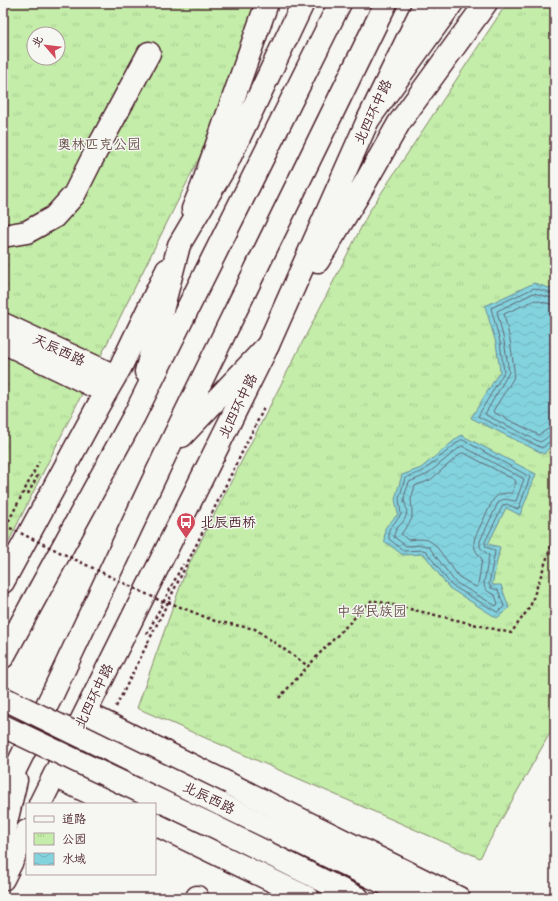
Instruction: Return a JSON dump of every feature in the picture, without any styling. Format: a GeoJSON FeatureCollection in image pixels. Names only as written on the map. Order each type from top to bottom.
{"type":"FeatureCollection","features":[{"type":"Feature","properties":{"kind":"main road"},"geometry":{"type":"LineString","coordinates":[[3,582],[120,368],[179,245],[202,187],[267,3]]}},
{"type":"Feature","properties":{"kind":"main road"},"geometry":{"type":"LineString","coordinates":[[134,416],[179,245],[224,167],[303,3]]}},
{"type":"Feature","properties":{"kind":"main road"},"geometry":{"type":"LineString","coordinates":[[3,657],[134,416],[340,3]]}},
{"type":"Feature","properties":{"kind":"main road"},"geometry":{"type":"LineString","coordinates":[[3,794],[386,3]]}},
{"type":"Feature","properties":{"kind":"main road","name":"北四环中路"},"geometry":{"type":"LineString","coordinates":[[40,803],[268,345],[368,120],[424,3]]}},
{"type":"Feature","properties":{"kind":"main road"},"geometry":{"type":"LineString","coordinates":[[368,120],[452,3]]}},
{"type":"Feature","properties":{"kind":"main road"},"geometry":{"type":"LineString","coordinates":[[168,451],[268,345],[398,123],[486,3]]}},
{"type":"Feature","properties":{"kind":"main road"},"geometry":{"type":"LineString","coordinates":[[3,236],[27,232],[54,217],[74,195],[149,53]]}},
{"type":"Feature","properties":{"kind":"main road","name":"天辰西路"},"geometry":{"type":"LineString","coordinates":[[3,324],[110,384]]}},
{"type":"Feature","properties":{"kind":"main road","name":"天辰西路"},"geometry":{"type":"LineString","coordinates":[[3,342],[110,384]]}},
{"type":"Feature","properties":{"kind":"main road","name":"北辰西路"},"geometry":{"type":"LineString","coordinates":[[3,698],[415,898]]}},
{"type":"Feature","properties":{"kind":"main road","name":"北辰西路"},"geometry":{"type":"LineString","coordinates":[[86,713],[459,898]]}},
{"type":"Feature","properties":{"kind":"main road","name":"北辰西路"},"geometry":{"type":"LineString","coordinates":[[3,726],[211,825],[358,898]]}},
{"type":"Feature","properties":{"kind":"main road"},"geometry":{"type":"LineString","coordinates":[[130,803],[156,748]]}},
{"type":"Feature","properties":{"kind":"main road"},"geometry":{"type":"LineString","coordinates":[[3,835],[20,759]]}},
{"type":"Feature","properties":{"kind":"main road"},"geometry":{"type":"LineString","coordinates":[[54,776],[111,803]]}},
{"type":"Feature","properties":{"kind":"main road"},"geometry":{"type":"LineString","coordinates":[[156,824],[308,898]]}},
{"type":"Feature","properties":{"kind":"main road"},"geometry":{"type":"LineString","coordinates":[[3,879],[26,833]]}},
{"type":"Feature","properties":{"kind":"path"},"geometry":{"type":"LineString","coordinates":[[115,709],[266,406]]}},
{"type":"Feature","properties":{"kind":"path"},"geometry":{"type":"LineString","coordinates":[[3,532],[39,462]]}},
{"type":"Feature","properties":{"kind":"path"},"geometry":{"type":"LineString","coordinates":[[10,528],[163,602]]}},
{"type":"Feature","properties":{"kind":"path"},"geometry":{"type":"LineString","coordinates":[[279,698],[372,600],[511,633],[530,607],[555,535]]}},
{"type":"Feature","properties":{"kind":"path"},"geometry":{"type":"LineString","coordinates":[[147,634],[183,564]]}},
{"type":"Feature","properties":{"kind":"path"},"geometry":{"type":"LineString","coordinates":[[168,602],[215,621],[255,629],[308,666]]}},
{"type":"Feature","properties":{"kind":"green space","name":"奥林匹克公园"},"geometry":{"type":"Polygon","coordinates":[[[3,3],[276,3],[3,553],[3,3]]]}},
{"type":"Feature","properties":{"kind":"green space","name":"中华民族园"},"geometry":{"type":"Polygon","coordinates":[[[507,3],[555,3],[555,724],[480,858],[137,708],[186,570],[370,210],[507,3]]]}},
{"type":"Feature","properties":{"kind":"water"},"geometry":{"type":"Polygon","coordinates":[[[534,283],[555,290],[555,441],[544,454],[471,418],[500,371],[496,343],[485,306],[534,283]]]}},
{"type":"Feature","properties":{"kind":"water"},"geometry":{"type":"Polygon","coordinates":[[[461,435],[536,474],[520,515],[506,508],[488,544],[500,547],[492,585],[501,585],[509,608],[497,618],[449,588],[424,554],[403,555],[384,541],[385,528],[398,514],[395,499],[402,475],[421,468],[461,435]]]}},
{"type":"Feature","properties":{"kind":"place","name":"北辰西桥"},"geometry":{"type":"Point","coordinates":[186,539]}}]}
